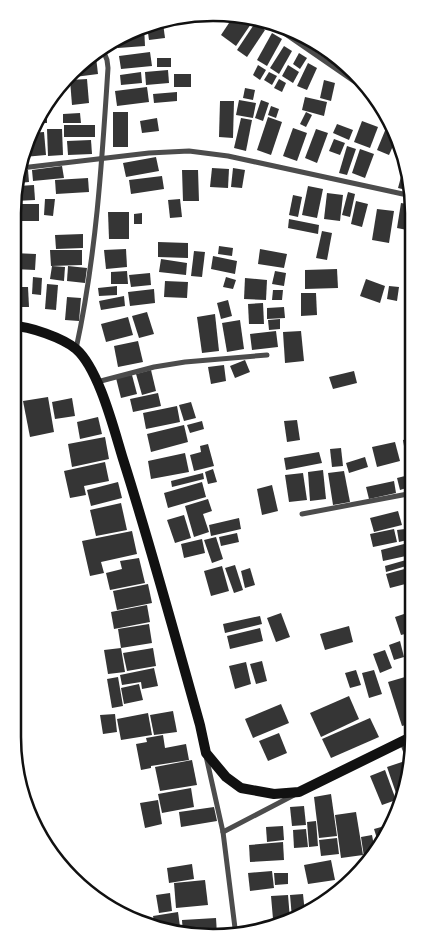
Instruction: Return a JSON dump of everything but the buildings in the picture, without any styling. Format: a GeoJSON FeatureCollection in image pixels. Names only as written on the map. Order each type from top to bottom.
{"type":"FeatureCollection","features":[{"type":"Feature","properties":{"kind":"main road"},"geometry":{"type":"LineString","coordinates":[[21,328],[40,332],[60,340],[76,350],[97,382],[145,527],[200,725],[206,753],[226,777],[241,788],[274,794],[300,792],[405,740]]}},
{"type":"Feature","properties":{"kind":"street"},"geometry":{"type":"LineString","coordinates":[[292,39],[350,79]]}},
{"type":"Feature","properties":{"kind":"street"},"geometry":{"type":"LineString","coordinates":[[76,350],[85,306],[102,159],[108,68],[105,55]]}},
{"type":"Feature","properties":{"kind":"street"},"geometry":{"type":"LineString","coordinates":[[27,167],[149,153],[189,151],[228,156],[404,194]]}},
{"type":"Feature","properties":{"kind":"street"},"geometry":{"type":"LineString","coordinates":[[97,382],[154,367],[185,362],[267,356]]}},
{"type":"Feature","properties":{"kind":"street"},"geometry":{"type":"LineString","coordinates":[[302,514],[405,495]]}},
{"type":"Feature","properties":{"kind":"street"},"geometry":{"type":"LineString","coordinates":[[402,741],[404,747]]}},
{"type":"Feature","properties":{"kind":"street"},"geometry":{"type":"LineString","coordinates":[[206,753],[224,832],[235,927]]}},
{"type":"Feature","properties":{"kind":"street"},"geometry":{"type":"LineString","coordinates":[[224,832],[300,792]]}}]}
